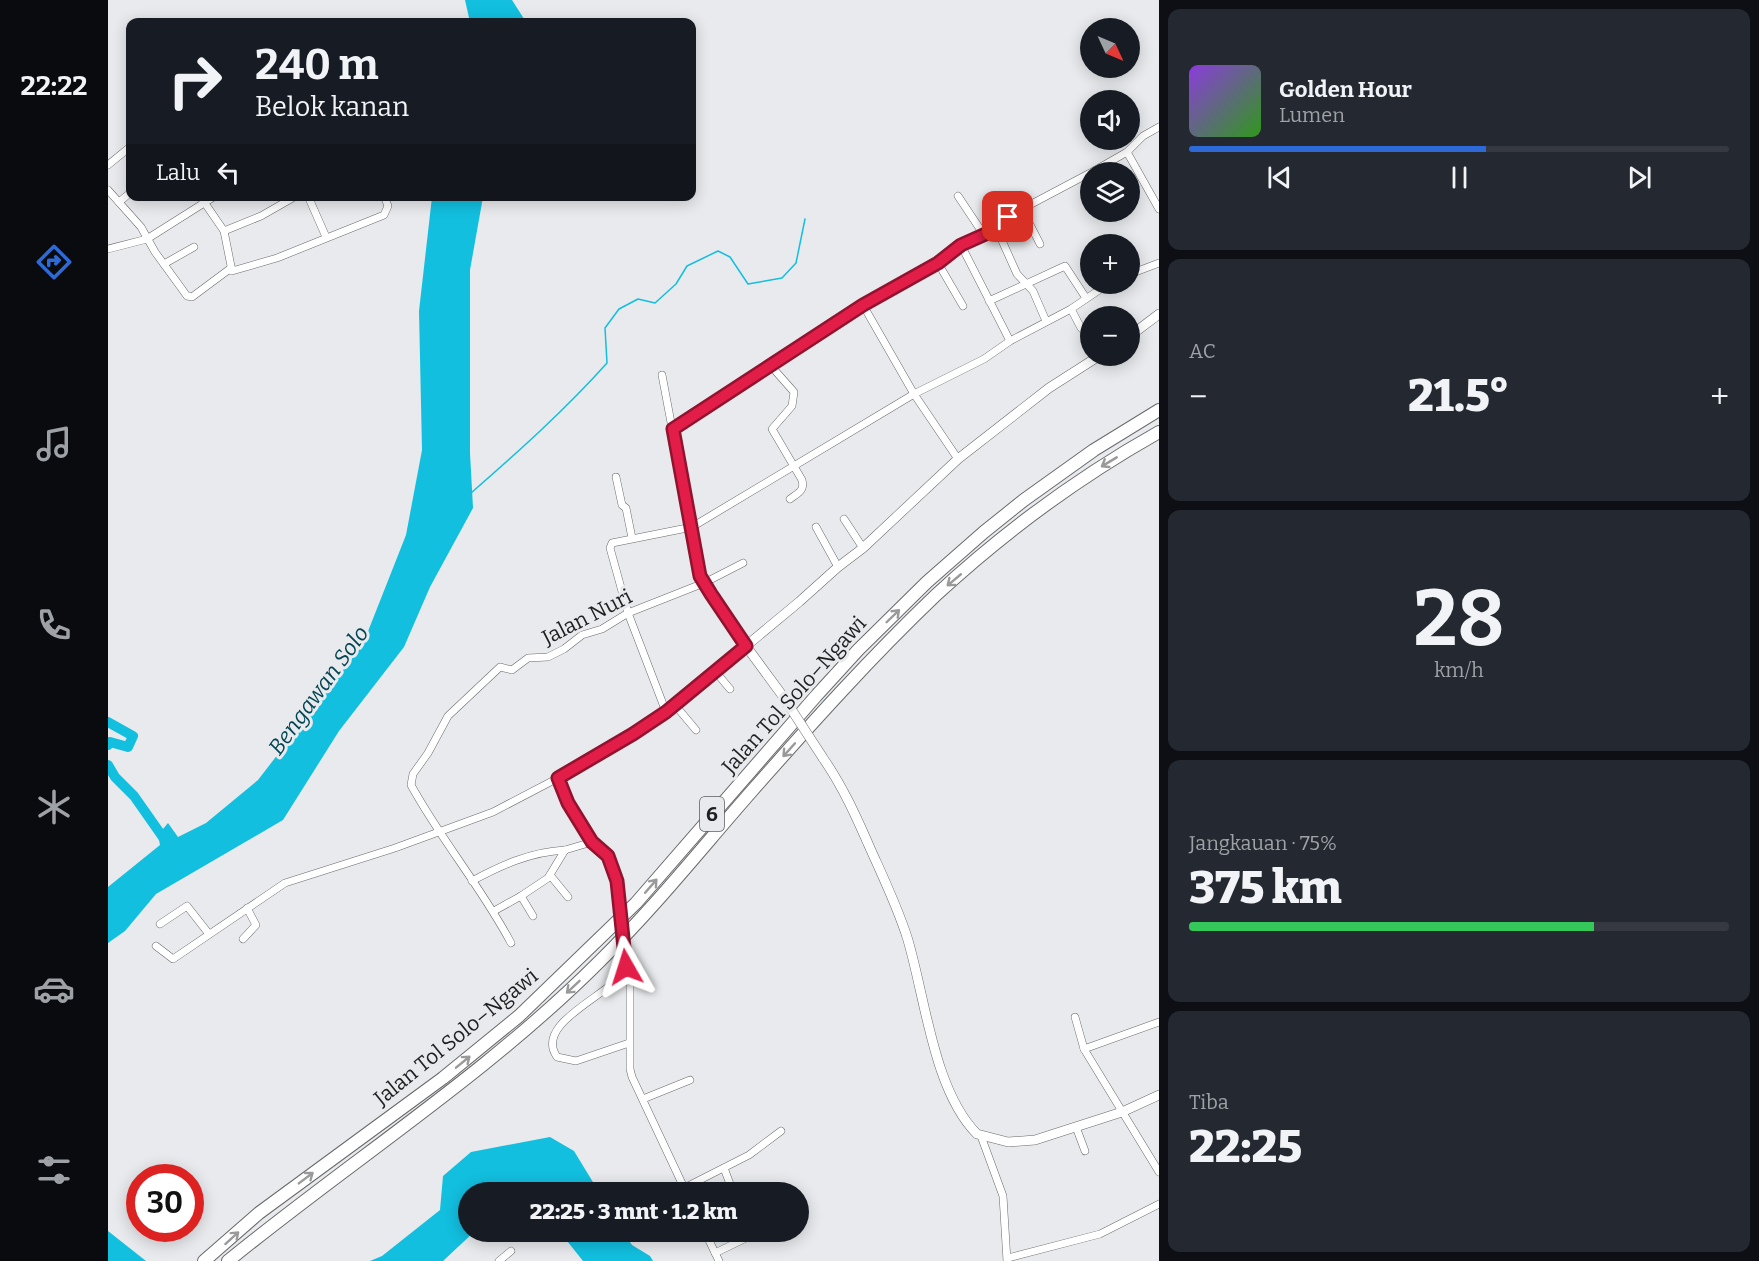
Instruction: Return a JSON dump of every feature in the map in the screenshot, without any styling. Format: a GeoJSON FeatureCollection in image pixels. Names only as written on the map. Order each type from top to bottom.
{"type":"FeatureCollection","features":[{"type":"Feature","properties":{"kind":"highway","name":"Jalan Tol Solo–Ngawi"},"geometry":{"type":"LineString","coordinates":[[204,1261],[259,1213],[443,1078],[519,1016],[636,903],[816,696],[858,650],[927,582],[1024,500],[1094,450],[1159,410]]}},
{"type":"Feature","properties":{"kind":"highway","name":"Jalan Tol Solo–Ngawi"},"geometry":{"type":"LineString","coordinates":[[228,1261],[335,1176],[453,1089],[538,1020],[599,963],[649,912],[752,791],[827,708],[890,640],[938,593],[1053,500],[1102,465],[1159,432]]}},
{"type":"Feature","properties":{"kind":"street"},"geometry":{"type":"LineString","coordinates":[[1110,162],[1127,152],[1143,136],[1159,127]]}},
{"type":"Feature","properties":{"kind":"street"},"geometry":{"type":"LineString","coordinates":[[108,165],[126,150]]}},
{"type":"Feature","properties":{"kind":"street"},"geometry":{"type":"LineString","coordinates":[[1127,152],[1159,209]]}},
{"type":"Feature","properties":{"kind":"street"},"geometry":{"type":"LineString","coordinates":[[673,429],[863,305],[938,263],[961,245],[990,232],[995,225],[1022,209],[1080,179]]}},
{"type":"Feature","properties":{"kind":"street"},"geometry":{"type":"LineString","coordinates":[[108,190],[141,227],[164,264],[190,298],[231,268]]}},
{"type":"Feature","properties":{"kind":"street"},"geometry":{"type":"LineString","coordinates":[[119,202],[126,196]]}},
{"type":"Feature","properties":{"kind":"street"},"geometry":{"type":"LineString","coordinates":[[958,196],[984,235]]}},
{"type":"Feature","properties":{"kind":"street"},"geometry":{"type":"LineString","coordinates":[[108,249],[147,239],[201,201]]}},
{"type":"Feature","properties":{"kind":"street"},"geometry":{"type":"LineString","coordinates":[[203,201],[224,231],[232,271],[277,258],[384,215],[388,206],[386,201]]}},
{"type":"Feature","properties":{"kind":"street"},"geometry":{"type":"LineString","coordinates":[[224,231],[261,216],[287,201]]}},
{"type":"Feature","properties":{"kind":"street"},"geometry":{"type":"LineString","coordinates":[[310,201],[326,237]]}},
{"type":"Feature","properties":{"kind":"street"},"geometry":{"type":"LineString","coordinates":[[1022,209],[1040,244]]}},
{"type":"Feature","properties":{"kind":"street"},"geometry":{"type":"LineString","coordinates":[[995,225],[1017,274],[1032,291],[1046,321]]}},
{"type":"Feature","properties":{"kind":"street"},"geometry":{"type":"LineString","coordinates":[[961,245],[1010,341]]}},
{"type":"Feature","properties":{"kind":"street"},"geometry":{"type":"LineString","coordinates":[[164,264],[194,247]]}},
{"type":"Feature","properties":{"kind":"street"},"geometry":{"type":"LineString","coordinates":[[938,263],[963,306]]}},
{"type":"Feature","properties":{"kind":"street"},"geometry":{"type":"LineString","coordinates":[[1140,270],[1159,263]]}},
{"type":"Feature","properties":{"kind":"street"},"geometry":{"type":"LineString","coordinates":[[989,301],[1065,266],[1086,298]]}},
{"type":"Feature","properties":{"kind":"street"},"geometry":{"type":"LineString","coordinates":[[666,712],[628,613],[610,548],[611,544],[615,541],[692,527],[914,394],[984,359],[1010,341],[1071,309],[1092,294]]}},
{"type":"Feature","properties":{"kind":"street"},"geometry":{"type":"LineString","coordinates":[[863,305],[914,394],[958,459]]}},
{"type":"Feature","properties":{"kind":"street"},"geometry":{"type":"LineString","coordinates":[[1071,309],[1080,326]]}},
{"type":"Feature","properties":{"kind":"street"},"geometry":{"type":"LineString","coordinates":[[1140,328],[1159,314]]}},
{"type":"Feature","properties":{"kind":"street"},"geometry":{"type":"LineString","coordinates":[[771,366],[794,392],[792,406],[772,429],[799,472],[803,487],[790,499]]}},
{"type":"Feature","properties":{"kind":"street"},"geometry":{"type":"LineString","coordinates":[[156,946],[173,959],[294,879],[395,848],[493,812],[558,778],[633,734],[675,705],[863,548],[958,459],[1049,388],[1083,366]]}},
{"type":"Feature","properties":{"kind":"street"},"geometry":{"type":"LineString","coordinates":[[662,375],[698,567],[704,584],[782,695],[845,793],[894,903],[907,938],[944,1076],[972,1129],[981,1136],[1018,1143],[1035,1140],[1122,1112],[1159,1095]]}},
{"type":"Feature","properties":{"kind":"street"},"geometry":{"type":"LineString","coordinates":[[616,477],[622,505],[626,508],[632,538]]}},
{"type":"Feature","properties":{"kind":"street"},"geometry":{"type":"LineString","coordinates":[[844,519],[863,548]]}},
{"type":"Feature","properties":{"kind":"street"},"geometry":{"type":"LineString","coordinates":[[816,527],[838,567]]}},
{"type":"Feature","properties":{"kind":"street","name":"Jalan Nuri"},"geometry":{"type":"LineString","coordinates":[[438,831],[410,781],[444,723],[462,702],[500,667],[512,670],[528,658],[548,657],[564,649],[582,635],[602,629],[628,613],[704,584],[743,563]]}},
{"type":"Feature","properties":{"kind":"street"},"geometry":{"type":"LineString","coordinates":[[715,671],[730,689]]}},
{"type":"Feature","properties":{"kind":"street"},"geometry":{"type":"LineString","coordinates":[[675,705],[696,730]]}},
{"type":"Feature","properties":{"kind":"street"},"geometry":{"type":"LineString","coordinates":[[558,778],[568,803],[592,842],[608,856],[614,868],[620,901],[626,967],[621,976],[585,1003],[556,1031],[553,1042],[557,1057],[576,1061],[629,1043]]}},
{"type":"Feature","properties":{"kind":"street"},"geometry":{"type":"LineString","coordinates":[[438,831],[494,910],[510,943]]}},
{"type":"Feature","properties":{"kind":"street"},"geometry":{"type":"LineString","coordinates":[[472,881],[505,864],[535,853],[565,850],[592,842]]}},
{"type":"Feature","properties":{"kind":"street"},"geometry":{"type":"LineString","coordinates":[[494,910],[521,896],[550,875],[565,850]]}},
{"type":"Feature","properties":{"kind":"street"},"geometry":{"type":"LineString","coordinates":[[550,875],[568,897]]}},
{"type":"Feature","properties":{"kind":"street"},"geometry":{"type":"LineString","coordinates":[[521,896],[533,916]]}},
{"type":"Feature","properties":{"kind":"street"},"geometry":{"type":"LineString","coordinates":[[160,924],[187,906],[210,934]]}},
{"type":"Feature","properties":{"kind":"street"},"geometry":{"type":"LineString","coordinates":[[243,939],[256,925],[247,908]]}},
{"type":"Feature","properties":{"kind":"street"},"geometry":{"type":"LineString","coordinates":[[630,980],[631,1074],[681,1182]]}},
{"type":"Feature","properties":{"kind":"street"},"geometry":{"type":"LineString","coordinates":[[1075,1017],[1084,1049],[1159,1172]]}},
{"type":"Feature","properties":{"kind":"street"},"geometry":{"type":"LineString","coordinates":[[1084,1049],[1159,1022]]}},
{"type":"Feature","properties":{"kind":"street"},"geometry":{"type":"LineString","coordinates":[[643,1099],[690,1080]]}},
{"type":"Feature","properties":{"kind":"street"},"geometry":{"type":"LineString","coordinates":[[1076,1127],[1085,1151]]}},
{"type":"Feature","properties":{"kind":"street"},"geometry":{"type":"LineString","coordinates":[[699,1182],[749,1155],[781,1131]]}},
{"type":"Feature","properties":{"kind":"street"},"geometry":{"type":"LineString","coordinates":[[981,1136],[1003,1196],[1007,1260],[1100,1234],[1159,1204]]}},
{"type":"Feature","properties":{"kind":"street"},"geometry":{"type":"LineString","coordinates":[[724,1168],[729,1182]]}},
{"type":"Feature","properties":{"kind":"street"},"geometry":{"type":"LineString","coordinates":[[710,1242],[719,1261]]}},
{"type":"Feature","properties":{"kind":"street"},"geometry":{"type":"LineString","coordinates":[[715,1253],[738,1242]]}},
{"type":"Feature","properties":{"kind":"street"},"geometry":{"type":"LineString","coordinates":[[499,1261],[512,1251]]}},
{"type":"Feature","properties":{"kind":"water"},"geometry":{"type":"Polygon","coordinates":[[[465,0],[512,0],[523,18],[469,18],[465,0]]]}},
{"type":"Feature","properties":{"kind":"water"},"geometry":{"type":"Polygon","coordinates":[[[432,201],[482,201],[470,270],[470,453],[473,508],[430,587],[404,647],[339,731],[283,820],[156,894],[125,931],[108,943],[108,887],[160,845],[158,835],[168,823],[178,837],[206,823],[258,780],[363,644],[406,535],[422,450],[419,311],[432,201]]]}},
{"type":"Feature","properties":{"kind":"water"},"geometry":{"type":"Polygon","coordinates":[[[550,1137],[574,1151],[593,1182],[458,1182],[458,1242],[463,1242],[443,1261],[370,1261],[382,1256],[440,1210],[443,1176],[471,1152],[550,1137]]]}},
{"type":"Feature","properties":{"kind":"water"},"geometry":{"type":"Polygon","coordinates":[[[108,1231],[146,1261],[108,1261],[108,1231]]]}},
{"type":"Feature","properties":{"kind":"water"},"geometry":{"type":"Polygon","coordinates":[[[568,1242],[630,1242],[650,1256],[653,1261],[583,1261],[568,1242]]]}},
{"type":"Feature","properties":{"kind":"waterway"},"geometry":{"type":"LineString","coordinates":[[471,493],[558,414],[607,363],[605,328],[619,309],[638,299],[655,303],[676,284],[687,266],[718,251],[730,257],[748,284],[782,278],[796,263],[805,219]]}},
{"type":"Feature","properties":{"kind":"waterway"},"geometry":{"type":"LineString","coordinates":[[108,722],[133,736],[128,747],[110,742],[108,745]]}},
{"type":"Feature","properties":{"kind":"waterway"},"geometry":{"type":"LineString","coordinates":[[108,765],[115,777],[134,796],[167,843]]}},
{"type":"Feature","properties":{"kind":"route"},"geometry":{"type":"LineString","coordinates":[[626,967],[614,868],[608,856],[592,842],[568,803],[558,778],[666,712],[746,646],[700,576],[673,429],[863,305],[938,263],[961,245],[990,232],[995,225],[1008,217]]}},
{"type":"Feature","properties":{"kind":"water label","name":"Bengawan Solo"},"geometry":{"type":"Point","coordinates":[318,690]}}]}
